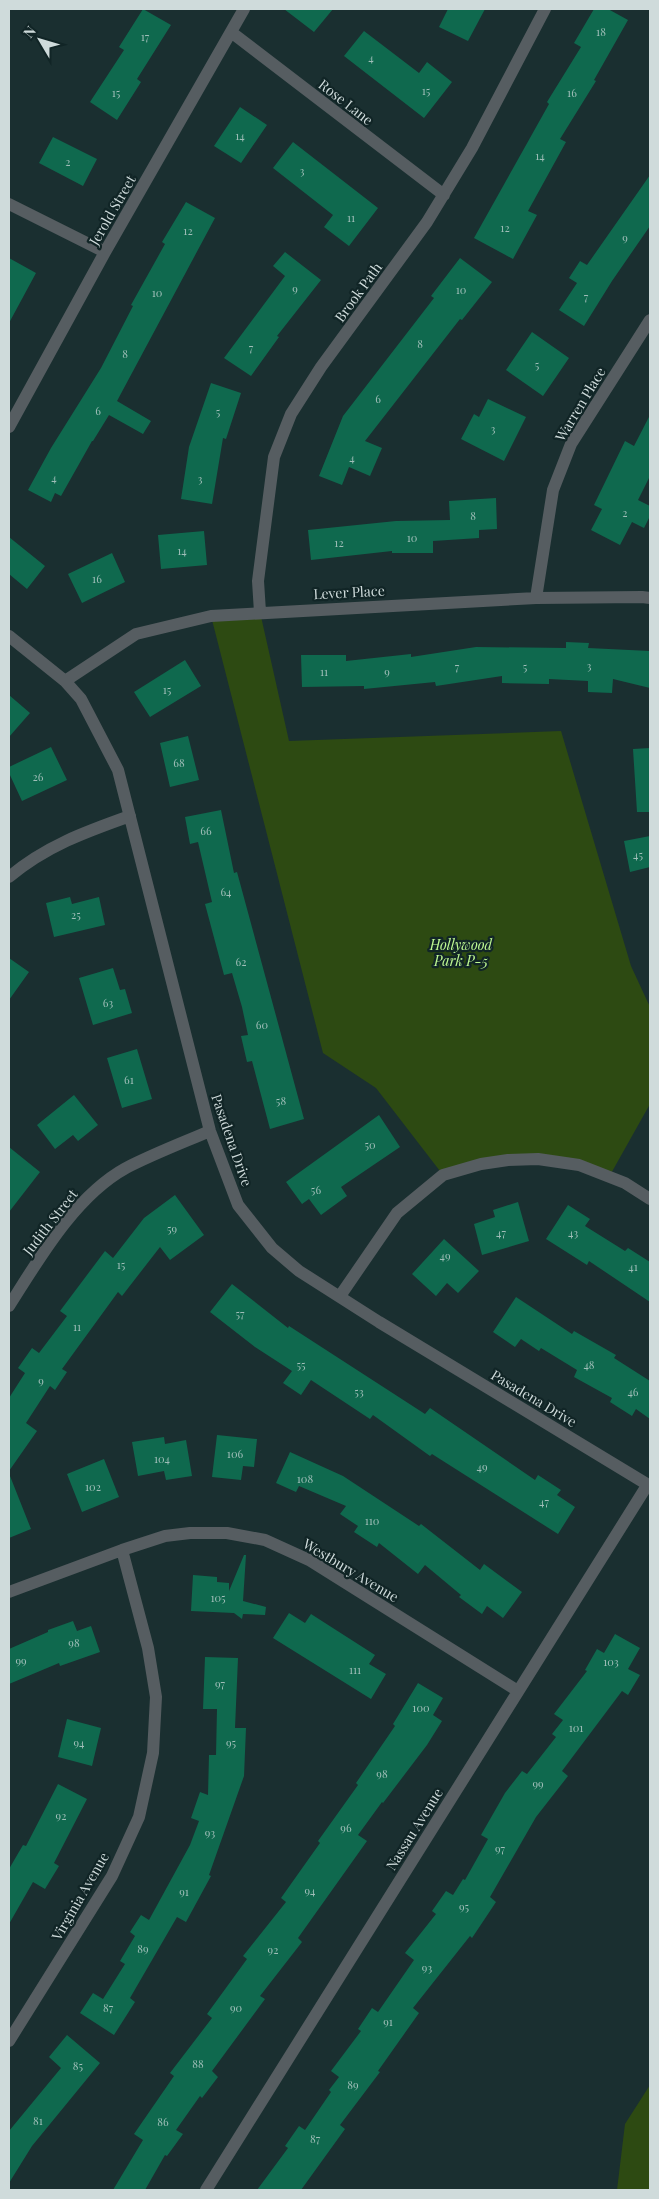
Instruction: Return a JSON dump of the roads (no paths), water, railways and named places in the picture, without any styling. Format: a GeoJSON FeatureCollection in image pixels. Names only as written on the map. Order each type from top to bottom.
{"type":"FeatureCollection","features":[{"type":"Feature","properties":{"kind":"street","name":"Jerold Street"},"geometry":{"type":"LineString","coordinates":[[9,428],[105,252],[244,9]]}},
{"type":"Feature","properties":{"kind":"street","name":"Brook Path"},"geometry":{"type":"LineString","coordinates":[[260,612],[258,581],[274,457],[292,414],[321,367],[427,222],[444,195],[472,148],[545,9]]}},
{"type":"Feature","properties":{"kind":"street","name":"Rose Lane"},"geometry":{"type":"LineString","coordinates":[[231,32],[444,195]]}},
{"type":"Feature","properties":{"kind":"street"},"geometry":{"type":"LineString","coordinates":[[9,204],[105,252]]}},
{"type":"Feature","properties":{"kind":"street","name":"Warren Place"},"geometry":{"type":"LineString","coordinates":[[536,598],[553,490],[571,444],[650,320]]}},
{"type":"Feature","properties":{"kind":"street","name":"Lever Place"},"geometry":{"type":"LineString","coordinates":[[65,681],[136,634],[211,616],[536,598],[650,598]]}},
{"type":"Feature","properties":{"kind":"street","name":"Pasadena Drive"},"geometry":{"type":"LineString","coordinates":[[9,636],[65,681],[81,699],[118,770],[210,1131],[238,1205],[272,1248],[299,1271],[379,1322],[649,1485]]}},
{"type":"Feature","properties":{"kind":"street"},"geometry":{"type":"LineString","coordinates":[[9,877],[30,860],[76,836],[130,816]]}},
{"type":"Feature","properties":{"kind":"street","name":"Judith Street"},"geometry":{"type":"LineString","coordinates":[[9,1306],[70,1216],[90,1196],[125,1169],[210,1131]]}},
{"type":"Feature","properties":{"kind":"street"},"geometry":{"type":"LineString","coordinates":[[340,1296],[397,1213],[443,1175],[482,1164],[508,1160],[538,1159],[579,1165],[624,1183],[650,1199]]}},
{"type":"Feature","properties":{"kind":"street","name":"Nassau Avenue"},"geometry":{"type":"LineString","coordinates":[[206,2190],[649,1485]]}},
{"type":"Feature","properties":{"kind":"street","name":"Westbury Avenue"},"geometry":{"type":"LineString","coordinates":[[9,1592],[165,1536],[190,1533],[227,1533],[265,1540],[309,1560],[518,1691]]}},
{"type":"Feature","properties":{"kind":"street","name":"Virginia Avenue"},"geometry":{"type":"LineString","coordinates":[[9,2041],[112,1876],[139,1817],[153,1753],[156,1697],[148,1648],[122,1550]]}},
{"type":"Feature","properties":{"kind":"park label","name":"Hollywood Park P-5"},"geometry":{"type":"Point","coordinates":[461,952]}}]}
